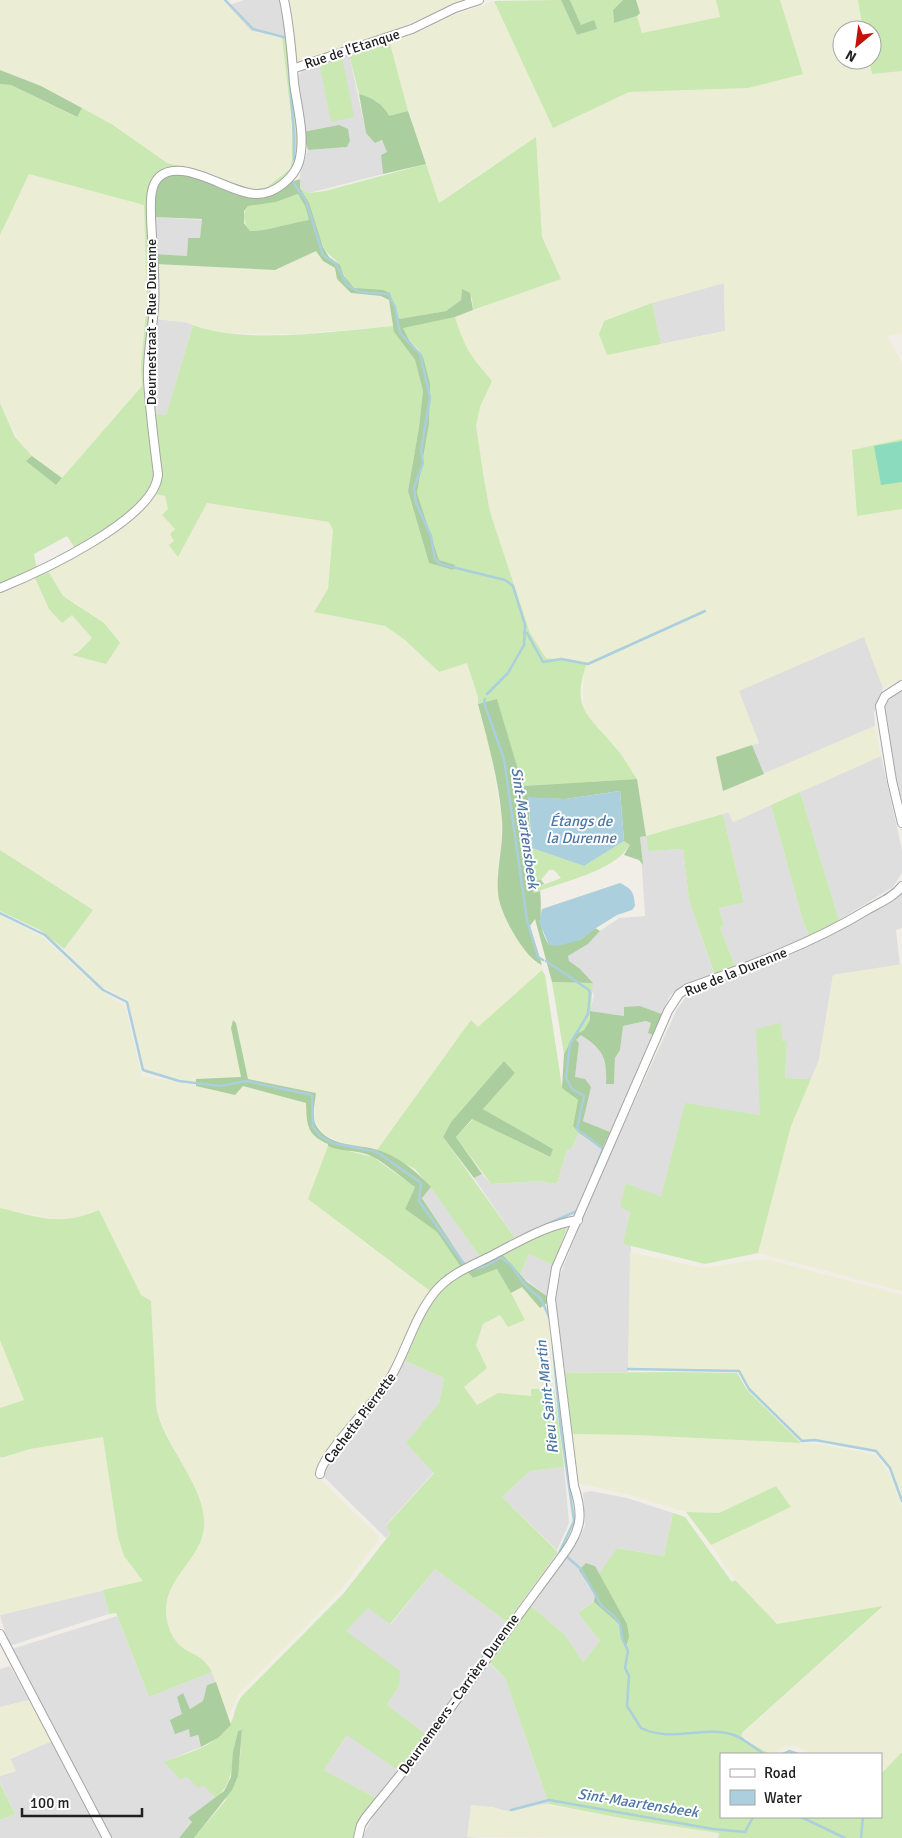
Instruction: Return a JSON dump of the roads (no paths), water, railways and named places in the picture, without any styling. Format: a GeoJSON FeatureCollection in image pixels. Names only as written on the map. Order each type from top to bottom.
{"type":"FeatureCollection","features":[{"type":"Feature","properties":{"kind":"street"},"geometry":{"type":"LineString","coordinates":[[284,0],[295,68]]}},
{"type":"Feature","properties":{"kind":"street","name":"Rue de l'Etanque"},"geometry":{"type":"LineString","coordinates":[[293,173],[299,162],[301,145],[295,68],[412,29],[456,8],[479,0]]}},
{"type":"Feature","properties":{"kind":"street","name":"Deurnestraat - Rue Durenne"},"geometry":{"type":"LineString","coordinates":[[0,588],[58,563],[84,548],[131,512],[150,495],[156,486],[158,474],[148,366],[154,302],[152,195],[157,180],[167,173],[191,173],[242,192],[259,194],[277,188],[293,173]]}},
{"type":"Feature","properties":{"kind":"street"},"geometry":{"type":"LineString","coordinates":[[902,685],[885,696],[880,706],[892,781],[902,822]]}},
{"type":"Feature","properties":{"kind":"street","name":"Rue de la Durenne"},"geometry":{"type":"LineString","coordinates":[[564,1552],[579,1528],[580,1518],[551,1299],[556,1268],[668,1011],[679,994],[688,988],[785,953],[832,931],[889,897],[902,886]]}},
{"type":"Feature","properties":{"kind":"street","name":"Cachette Pierrette"},"geometry":{"type":"LineString","coordinates":[[320,1474],[329,1456],[396,1372],[434,1293],[451,1277],[530,1234],[578,1220]]}},
{"type":"Feature","properties":{"kind":"street","name":"Deurnemeers - Carrière Durenne"},"geometry":{"type":"LineString","coordinates":[[358,1838],[361,1825],[366,1817],[410,1763],[564,1552]]}},
{"type":"Feature","properties":{"kind":"street"},"geometry":{"type":"LineString","coordinates":[[0,1634],[107,1838]]}},
{"type":"Feature","properties":{"kind":"water","name":"Étangs de la Durenne"},"geometry":{"type":"Polygon","coordinates":[[[620,791],[624,841],[584,866],[532,848],[528,797],[565,799],[620,791]]]}},
{"type":"Feature","properties":{"kind":"water","name":"Étangs de la Durenne"},"geometry":{"type":"Polygon","coordinates":[[[620,883],[630,889],[633,894],[635,906],[632,910],[617,915],[580,940],[558,946],[549,945],[539,922],[542,909],[620,883]]]}},
{"type":"Feature","properties":{"kind":"waterway"},"geometry":{"type":"LineString","coordinates":[[225,0],[253,29],[287,38]]}},
{"type":"Feature","properties":{"kind":"waterway"},"geometry":{"type":"LineString","coordinates":[[283,11],[286,36]]}},
{"type":"Feature","properties":{"kind":"waterway"},"geometry":{"type":"LineString","coordinates":[[287,44],[294,135],[294,160]]}},
{"type":"Feature","properties":{"kind":"waterway"},"geometry":{"type":"LineString","coordinates":[[293,182],[306,201],[323,255],[336,264],[347,285],[360,292],[388,294],[395,307],[400,333],[420,354],[430,398],[421,450],[423,463],[414,488],[416,503],[431,536],[435,559],[440,564],[505,580],[513,586],[525,625],[524,645],[508,673],[487,694]]}},
{"type":"Feature","properties":{"kind":"waterway"},"geometry":{"type":"LineString","coordinates":[[524,633],[527,633],[543,662],[561,659],[588,664],[705,611]]}},
{"type":"Feature","properties":{"kind":"waterway","name":"Sint-Maartensbeek"},"geometry":{"type":"LineString","coordinates":[[485,699],[484,703],[504,759],[527,920],[538,957],[543,960]]}},
{"type":"Feature","properties":{"kind":"waterway"},"geometry":{"type":"LineString","coordinates":[[0,913],[45,935],[103,990],[127,1002],[143,1070],[179,1081],[220,1086],[246,1081],[312,1095],[313,1127],[320,1136],[332,1143],[377,1152],[421,1183],[419,1201],[464,1264]]}},
{"type":"Feature","properties":{"kind":"waterway"},"geometry":{"type":"LineString","coordinates":[[546,961],[589,990],[590,993],[588,1014],[570,1044],[566,1078],[572,1089],[584,1096],[577,1129],[603,1149],[594,1171]]}},
{"type":"Feature","properties":{"kind":"waterway","name":"Rieu Saint-Martin"},"geometry":{"type":"LineString","coordinates":[[543,1226],[577,1211]]}},
{"type":"Feature","properties":{"kind":"waterway","name":"Rieu Saint-Martin"},"geometry":{"type":"LineString","coordinates":[[499,1256],[511,1265],[524,1284],[541,1299],[550,1319]]}},
{"type":"Feature","properties":{"kind":"waterway"},"geometry":{"type":"LineString","coordinates":[[472,1269],[484,1267],[499,1259]]}},
{"type":"Feature","properties":{"kind":"waterway","name":"Rieu Saint-Martin"},"geometry":{"type":"LineString","coordinates":[[553,1347],[560,1423],[574,1521],[560,1551]]}},
{"type":"Feature","properties":{"kind":"waterway"},"geometry":{"type":"LineString","coordinates":[[628,1369],[739,1371],[749,1389],[802,1441],[815,1440],[876,1451],[890,1468],[902,1501]]}},
{"type":"Feature","properties":{"kind":"waterway","name":"Rieu Saint-Martin"},"geometry":{"type":"LineString","coordinates":[[566,1556],[581,1569],[601,1605],[620,1624],[622,1638],[628,1651],[625,1668],[629,1676],[627,1706],[641,1728],[664,1734],[723,1732],[746,1741],[763,1753]]}},
{"type":"Feature","properties":{"kind":"waterway","name":"Rieu Saint-Martin"},"geometry":{"type":"LineString","coordinates":[[785,1753],[789,1751],[795,1753]]}},
{"type":"Feature","properties":{"kind":"waterway","name":"Sint-Maartensbeek"},"geometry":{"type":"LineString","coordinates":[[511,1810],[549,1800],[713,1829],[745,1832],[752,1818]]}},
{"type":"Feature","properties":{"kind":"waterway","name":"Sint-Maartensbeek"},"geometry":{"type":"LineString","coordinates":[[803,1818],[845,1838]]}},
{"type":"Feature","properties":{"kind":"waterway","name":"Rieu Saint-Martin"},"geometry":{"type":"LineString","coordinates":[[861,1838],[863,1818]]}}]}
